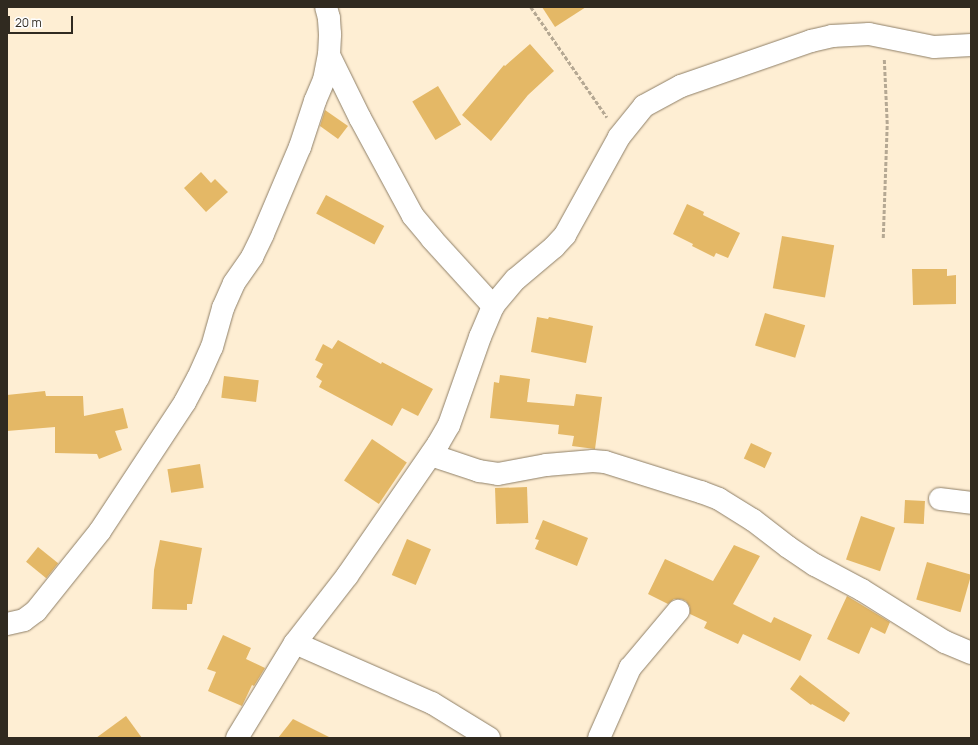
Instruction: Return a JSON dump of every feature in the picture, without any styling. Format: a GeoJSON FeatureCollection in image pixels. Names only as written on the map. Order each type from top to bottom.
{"type":"FeatureCollection","features":[{"type":"Feature","properties":{"kind":"street"},"geometry":{"type":"LineString","coordinates":[[7,624],[30,616],[46,600],[100,531],[185,402],[212,347],[223,308],[234,283],[252,257],[300,147],[315,101],[324,80],[329,55],[329,18],[326,7]]}},
{"type":"Feature","properties":{"kind":"street"},"geometry":{"type":"LineString","coordinates":[[237,738],[295,643],[347,576],[398,500],[431,455],[449,425],[480,337],[493,306],[516,279],[554,247],[565,235],[619,137],[644,106],[681,86],[811,41],[844,34],[869,34],[883,36],[934,47],[971,46]]}},
{"type":"Feature","properties":{"kind":"street"},"geometry":{"type":"LineString","coordinates":[[329,55],[360,118],[413,216],[493,306]]}},
{"type":"Feature","properties":{"kind":"street"},"geometry":{"type":"LineString","coordinates":[[431,455],[479,471],[498,474],[546,465],[593,461],[605,462],[701,492],[719,499],[753,520],[788,547],[815,564],[946,642],[971,654]]}},
{"type":"Feature","properties":{"kind":"street"},"geometry":{"type":"LineString","coordinates":[[940,499],[971,503]]}},
{"type":"Feature","properties":{"kind":"street"},"geometry":{"type":"LineString","coordinates":[[599,738],[630,668],[678,611]]}},
{"type":"Feature","properties":{"kind":"street"},"geometry":{"type":"LineString","coordinates":[[295,643],[432,703],[489,738]]}},
{"type":"Feature","properties":{"kind":"path"},"geometry":{"type":"LineString","coordinates":[[531,7],[593,94],[619,137]]}},
{"type":"Feature","properties":{"kind":"path"},"geometry":{"type":"LineString","coordinates":[[883,36],[887,124],[883,238]]}},
{"type":"Feature","properties":{"kind":"building"},"geometry":{"type":"Polygon","coordinates":[[[542,7],[586,7],[555,27],[542,7]]]}},
{"type":"Feature","properties":{"kind":"building"},"geometry":{"type":"Polygon","coordinates":[[[530,44],[554,71],[528,95],[491,141],[462,115],[504,65],[505,66],[530,44]]]}},
{"type":"Feature","properties":{"kind":"building"},"geometry":{"type":"Polygon","coordinates":[[[438,86],[461,125],[435,140],[412,101],[438,86]]]}},
{"type":"Feature","properties":{"kind":"building"},"geometry":{"type":"Polygon","coordinates":[[[325,110],[348,126],[338,139],[320,126],[325,110]]]}},
{"type":"Feature","properties":{"kind":"building"},"geometry":{"type":"Polygon","coordinates":[[[201,172],[211,183],[215,179],[228,192],[206,212],[184,188],[201,172]]]}},
{"type":"Feature","properties":{"kind":"building"},"geometry":{"type":"Polygon","coordinates":[[[326,195],[384,226],[374,245],[316,214],[326,195]]]}},
{"type":"Feature","properties":{"kind":"building"},"geometry":{"type":"Polygon","coordinates":[[[687,204],[704,212],[703,215],[740,233],[728,258],[716,253],[714,257],[673,234],[687,204]]]}},
{"type":"Feature","properties":{"kind":"building"},"geometry":{"type":"Polygon","coordinates":[[[782,236],[834,245],[825,297],[773,288],[782,236]]]}},
{"type":"Feature","properties":{"kind":"building"},"geometry":{"type":"Polygon","coordinates":[[[912,269],[947,269],[947,276],[956,275],[956,304],[913,305],[912,269]]]}},
{"type":"Feature","properties":{"kind":"building"},"geometry":{"type":"Polygon","coordinates":[[[765,313],[805,325],[795,358],[755,346],[765,313]]]}},
{"type":"Feature","properties":{"kind":"building"},"geometry":{"type":"Polygon","coordinates":[[[537,317],[548,319],[549,317],[593,326],[586,363],[531,352],[537,317]]]}},
{"type":"Feature","properties":{"kind":"building"},"geometry":{"type":"Polygon","coordinates":[[[338,340],[381,364],[382,362],[433,389],[418,416],[402,408],[392,426],[319,387],[322,381],[316,377],[323,364],[315,360],[323,344],[332,349],[338,340]]]}},
{"type":"Feature","properties":{"kind":"building"},"geometry":{"type":"Polygon","coordinates":[[[500,375],[530,379],[527,402],[574,406],[576,394],[602,397],[595,449],[572,446],[574,436],[558,434],[559,425],[490,418],[494,382],[499,383],[500,375]]]}},
{"type":"Feature","properties":{"kind":"building"},"geometry":{"type":"Polygon","coordinates":[[[224,376],[259,380],[256,402],[221,398],[224,376]]]}},
{"type":"Feature","properties":{"kind":"building"},"geometry":{"type":"Polygon","coordinates":[[[45,391],[46,396],[83,396],[84,416],[123,408],[128,428],[115,431],[122,450],[99,459],[97,454],[55,453],[55,427],[7,431],[7,395],[45,391]]]}},
{"type":"Feature","properties":{"kind":"building"},"geometry":{"type":"Polygon","coordinates":[[[372,439],[407,462],[379,504],[344,480],[372,439]]]}},
{"type":"Feature","properties":{"kind":"building"},"geometry":{"type":"Polygon","coordinates":[[[751,443],[772,453],[765,468],[744,458],[751,443]]]}},
{"type":"Feature","properties":{"kind":"building"},"geometry":{"type":"Polygon","coordinates":[[[200,464],[204,488],[171,493],[167,469],[200,464]]]}},
{"type":"Feature","properties":{"kind":"building"},"geometry":{"type":"Polygon","coordinates":[[[527,487],[528,523],[496,524],[495,488],[527,487]]]}},
{"type":"Feature","properties":{"kind":"building"},"geometry":{"type":"Polygon","coordinates":[[[905,500],[925,501],[924,524],[904,523],[905,500]]]}},
{"type":"Feature","properties":{"kind":"building"},"geometry":{"type":"Polygon","coordinates":[[[861,516],[895,528],[880,571],[846,559],[861,516]]]}},
{"type":"Feature","properties":{"kind":"building"},"geometry":{"type":"Polygon","coordinates":[[[543,520],[588,538],[577,566],[535,549],[539,540],[535,539],[543,520]]]}},
{"type":"Feature","properties":{"kind":"building"},"geometry":{"type":"Polygon","coordinates":[[[407,539],[431,549],[416,585],[392,575],[407,539]]]}},
{"type":"Feature","properties":{"kind":"building"},"geometry":{"type":"Polygon","coordinates":[[[160,540],[202,548],[192,604],[187,604],[187,610],[152,609],[154,570],[160,540]]]}},
{"type":"Feature","properties":{"kind":"building"},"geometry":{"type":"Polygon","coordinates":[[[734,545],[760,556],[733,604],[771,623],[774,617],[812,635],[800,661],[743,634],[738,644],[704,628],[707,622],[690,614],[690,607],[686,601],[674,599],[668,604],[648,594],[665,559],[713,581],[734,545]]]}},
{"type":"Feature","properties":{"kind":"building"},"geometry":{"type":"Polygon","coordinates":[[[38,547],[58,563],[46,578],[26,562],[38,547]]]}},
{"type":"Feature","properties":{"kind":"building"},"geometry":{"type":"Polygon","coordinates":[[[927,562],[971,575],[960,612],[916,599],[927,562]]]}},
{"type":"Feature","properties":{"kind":"building"},"geometry":{"type":"Polygon","coordinates":[[[847,596],[890,622],[885,634],[871,627],[859,654],[827,639],[847,596]]]}},
{"type":"Feature","properties":{"kind":"building"},"geometry":{"type":"Polygon","coordinates":[[[223,635],[251,648],[246,659],[265,668],[254,686],[252,685],[242,706],[208,691],[216,672],[207,669],[223,635]]]}},
{"type":"Feature","properties":{"kind":"building"},"geometry":{"type":"Polygon","coordinates":[[[800,675],[850,713],[844,722],[812,704],[811,705],[790,689],[800,675]]]}},
{"type":"Feature","properties":{"kind":"building"},"geometry":{"type":"Polygon","coordinates":[[[126,716],[142,738],[96,738],[126,716]]]}},
{"type":"Feature","properties":{"kind":"building"},"geometry":{"type":"Polygon","coordinates":[[[293,719],[331,738],[278,738],[293,719]]]}}]}
